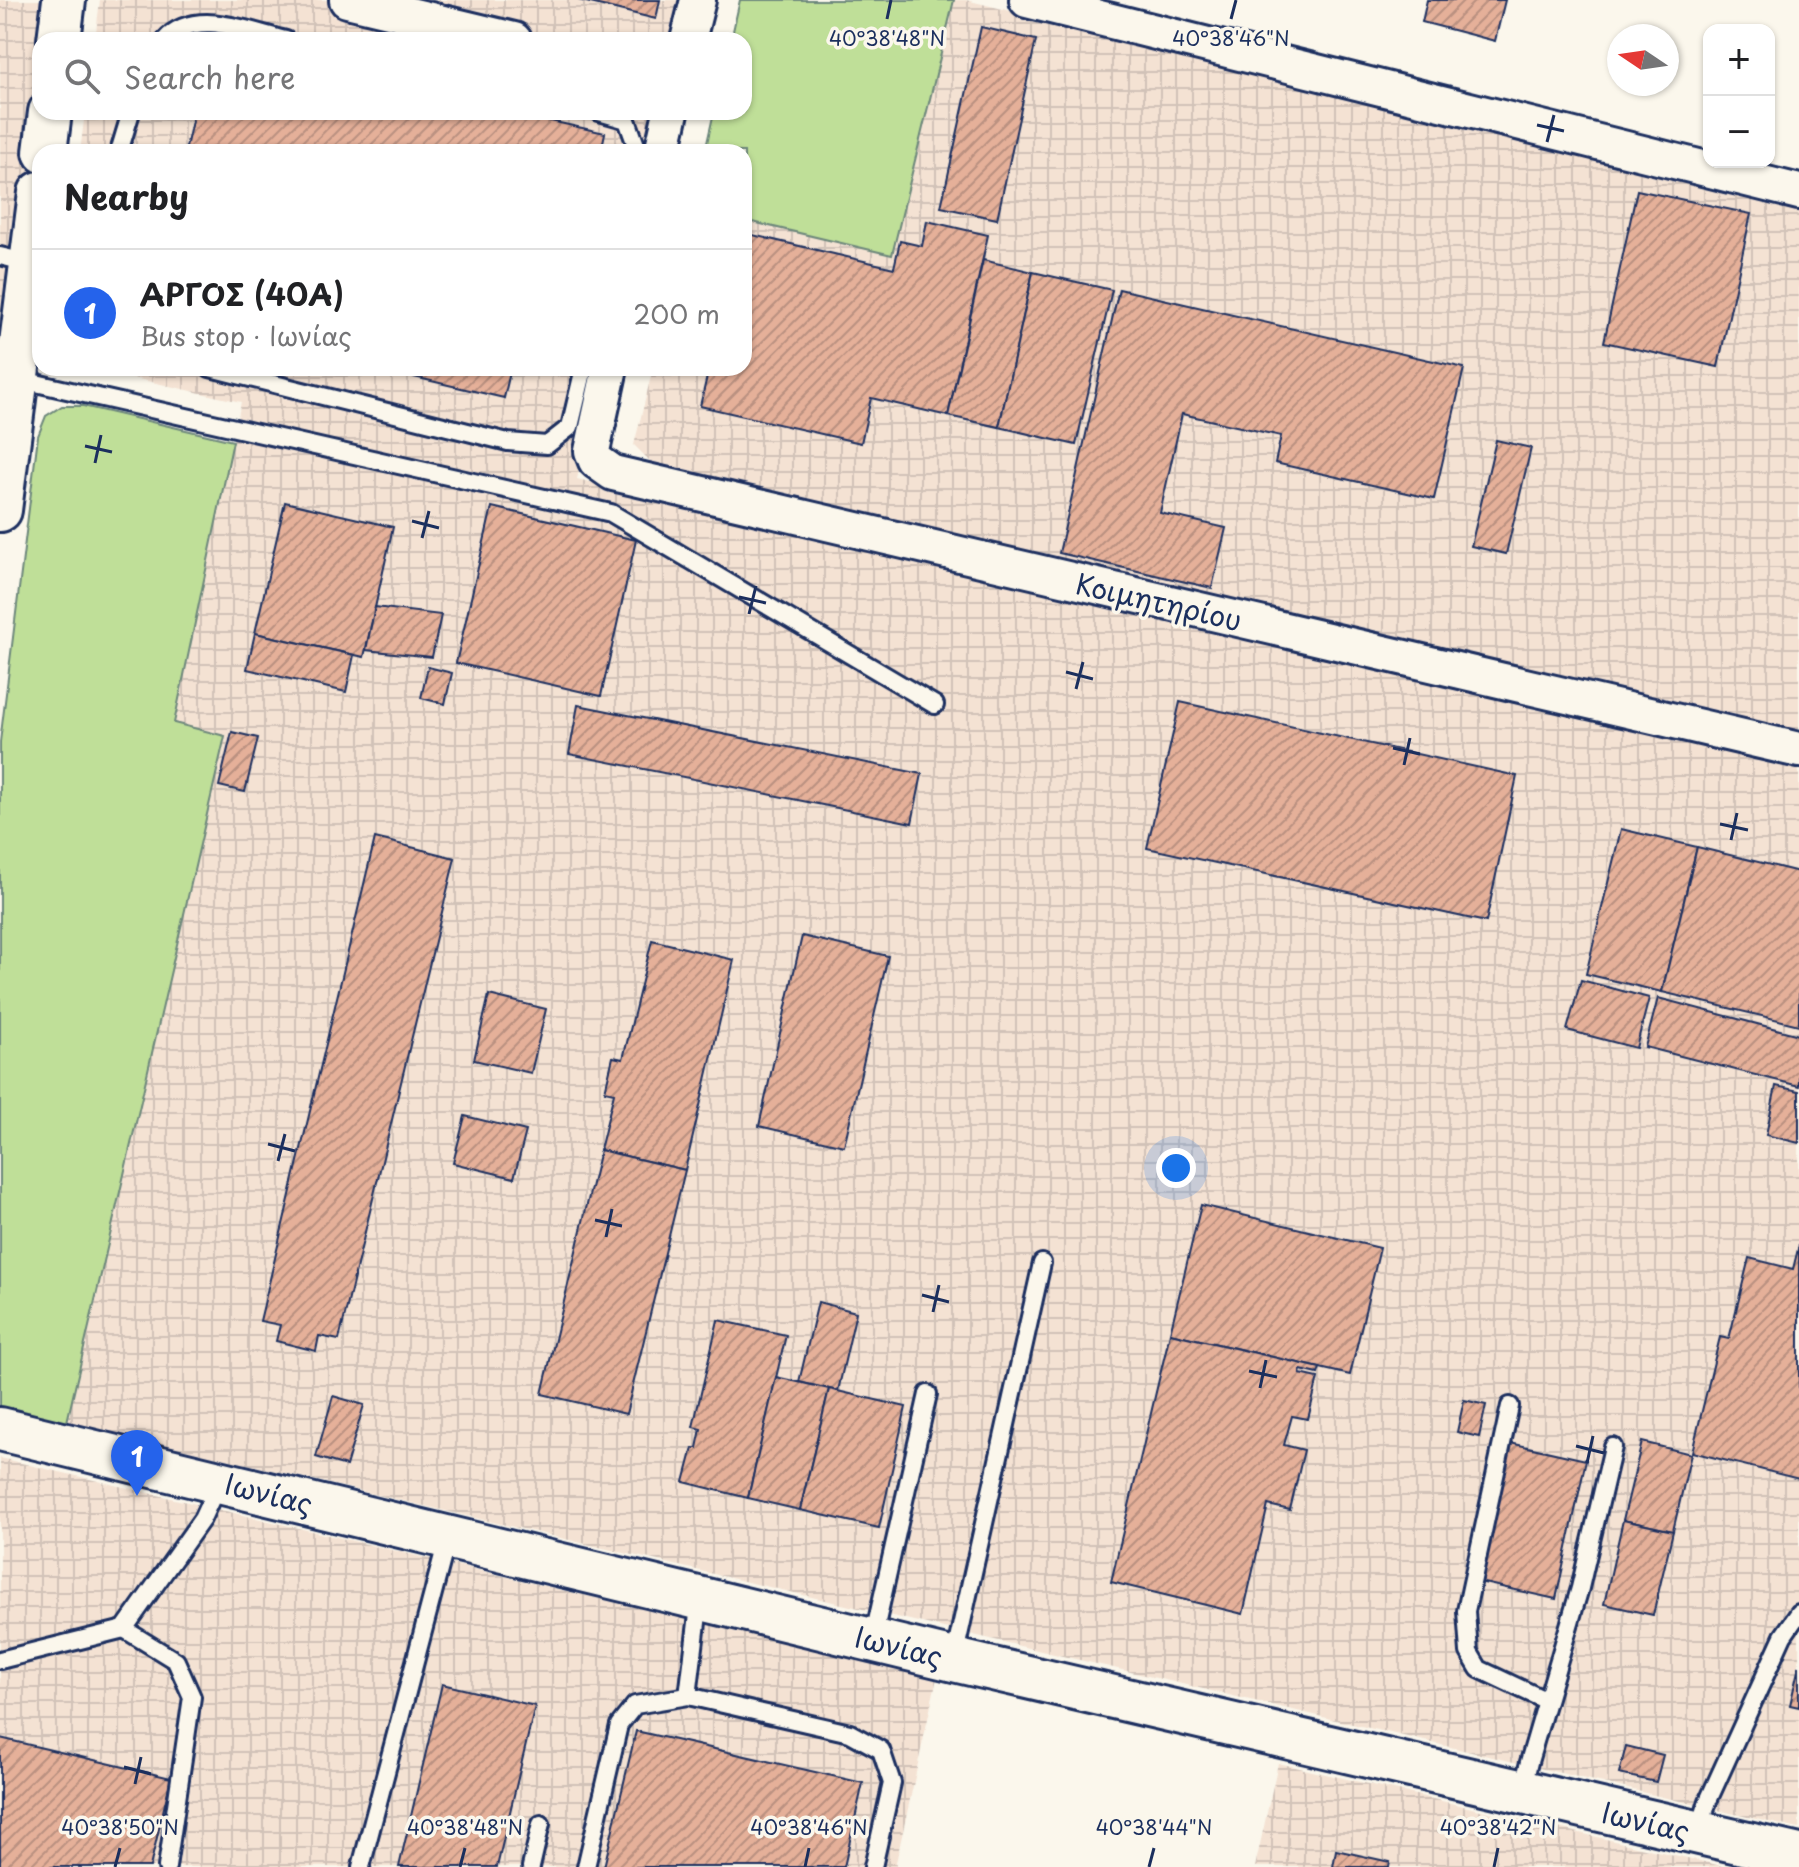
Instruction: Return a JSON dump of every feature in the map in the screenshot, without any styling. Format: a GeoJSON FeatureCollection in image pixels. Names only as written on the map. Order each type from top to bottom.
{"type":"FeatureCollection","features":[{"type":"Feature","properties":{"kind":"street"},"geometry":{"type":"LineString","coordinates":[[60,32],[64,0]]}},
{"type":"Feature","properties":{"kind":"street"},"geometry":{"type":"LineString","coordinates":[[347,0],[481,32]]}},
{"type":"Feature","properties":{"kind":"street"},"geometry":{"type":"LineString","coordinates":[[690,32],[698,0]]}},
{"type":"Feature","properties":{"kind":"street"},"geometry":{"type":"LineString","coordinates":[[1027,0],[1799,192]]}},
{"type":"Feature","properties":{"kind":"street"},"geometry":{"type":"LineString","coordinates":[[46,144],[49,120]]}},
{"type":"Feature","properties":{"kind":"street"},"geometry":{"type":"LineString","coordinates":[[664,144],[669,120]]}},
{"type":"Feature","properties":{"kind":"street"},"geometry":{"type":"LineString","coordinates":[[0,510],[16,379],[15,260],[32,214]]}},
{"type":"Feature","properties":{"kind":"street","name":"Κοιμητηρίου"},"geometry":{"type":"LineString","coordinates":[[600,376],[592,451],[596,461],[613,473],[1799,750]]}},
{"type":"Feature","properties":{"kind":"street","name":"Ιωνίας"},"geometry":{"type":"LineString","coordinates":[[0,1429],[954,1660],[1799,1856]]}},
{"type":"Feature","properties":{"kind":"lane"},"geometry":{"type":"LineString","coordinates":[[172,32],[176,28],[205,22],[250,32]]}},
{"type":"Feature","properties":{"kind":"lane"},"geometry":{"type":"LineString","coordinates":[[121,144],[129,120]]}},
{"type":"Feature","properties":{"kind":"lane"},"geometry":{"type":"LineString","coordinates":[[627,120],[636,144]]}},
{"type":"Feature","properties":{"kind":"lane"},"geometry":{"type":"LineString","coordinates":[[242,376],[508,442],[547,445],[570,427],[599,376]]}},
{"type":"Feature","properties":{"kind":"lane"},"geometry":{"type":"LineString","coordinates":[[16,379],[611,513],[935,705]]}},
{"type":"Feature","properties":{"kind":"lane"},"geometry":{"type":"LineString","coordinates":[[954,1660],[1042,1263]]}},
{"type":"Feature","properties":{"kind":"lane"},"geometry":{"type":"LineString","coordinates":[[873,1640],[928,1394]]}},
{"type":"Feature","properties":{"kind":"lane"},"geometry":{"type":"LineString","coordinates":[[1510,1406],[1466,1611],[1469,1652],[1479,1669],[1547,1701]]}},
{"type":"Feature","properties":{"kind":"lane"},"geometry":{"type":"LineString","coordinates":[[1522,1792],[1580,1588],[1613,1447]]}},
{"type":"Feature","properties":{"kind":"lane"},"geometry":{"type":"LineString","coordinates":[[0,1660],[124,1629],[202,1519],[220,1480]]}},
{"type":"Feature","properties":{"kind":"lane"},"geometry":{"type":"LineString","coordinates":[[361,1867],[448,1536]]}},
{"type":"Feature","properties":{"kind":"lane"},"geometry":{"type":"LineString","coordinates":[[688,1696],[700,1598]]}},
{"type":"Feature","properties":{"kind":"lane"},"geometry":{"type":"LineString","coordinates":[[1699,1833],[1708,1801],[1783,1636],[1799,1613]]}},
{"type":"Feature","properties":{"kind":"lane"},"geometry":{"type":"LineString","coordinates":[[124,1629],[176,1661],[192,1697],[167,1867]]}},
{"type":"Feature","properties":{"kind":"lane"},"geometry":{"type":"LineString","coordinates":[[586,1867],[619,1725],[635,1705],[688,1696],[850,1733],[881,1750],[892,1783],[873,1867]]}},
{"type":"Feature","properties":{"kind":"lane"},"geometry":{"type":"LineString","coordinates":[[531,1867],[541,1824]]}},
{"type":"Feature","properties":{"kind":"shaded area"},"geometry":{"type":"Polygon","coordinates":[[[0,0],[50,0],[42,32],[32,32],[32,120],[36,120],[0,420],[0,0]]]}},
{"type":"Feature","properties":{"kind":"shaded area"},"geometry":{"type":"Polygon","coordinates":[[[100,0],[692,0],[684,32],[96,32],[100,0]]]}},
{"type":"Feature","properties":{"kind":"shaded area"},"geometry":{"type":"Polygon","coordinates":[[[954,0],[966,0],[1799,206],[1799,744],[660,471],[634,445],[651,376],[752,376],[752,222],[892,254],[954,0]]]}},
{"type":"Feature","properties":{"kind":"shaded area"},"geometry":{"type":"Polygon","coordinates":[[[84,120],[663,120],[657,144],[81,144],[84,120]]]}},
{"type":"Feature","properties":{"kind":"shaded area"},"geometry":{"type":"Polygon","coordinates":[[[125,376],[601,376],[577,479],[1799,763],[1799,1829],[67,1422],[225,736],[174,724],[241,402],[125,376]]]}},
{"type":"Feature","properties":{"kind":"shaded area"},"geometry":{"type":"Polygon","coordinates":[[[0,1458],[937,1678],[895,1867],[0,1867],[0,1458]]]}},
{"type":"Feature","properties":{"kind":"shaded area"},"geometry":{"type":"Polygon","coordinates":[[[1278,1763],[1726,1867],[1255,1867],[1278,1763]]]}},
{"type":"Feature","properties":{"kind":"green space"},"geometry":{"type":"Polygon","coordinates":[[[740,0],[954,0],[892,255],[752,222],[752,144],[707,144],[712,120],[752,120],[752,32],[733,32],[740,0]]]}},
{"type":"Feature","properties":{"kind":"green space"},"geometry":{"type":"Polygon","coordinates":[[[62,406],[83,406],[233,441],[174,723],[225,736],[67,1422],[45,1425],[0,1414],[0,742],[38,436],[46,416],[62,406]]]}},
{"type":"Feature","properties":{"kind":"building"},"geometry":{"type":"Polygon","coordinates":[[[578,0],[660,0],[656,19],[578,0]]]}},
{"type":"Feature","properties":{"kind":"building"},"geometry":{"type":"Polygon","coordinates":[[[1427,0],[1505,0],[1495,41],[1422,22],[1427,0]]]}},
{"type":"Feature","properties":{"kind":"building"},"geometry":{"type":"Polygon","coordinates":[[[981,27],[1036,40],[997,219],[941,207],[981,27]]]}},
{"type":"Feature","properties":{"kind":"building"},"geometry":{"type":"Polygon","coordinates":[[[192,120],[546,120],[605,133],[603,144],[187,144],[192,120]]]}},
{"type":"Feature","properties":{"kind":"building"},"geometry":{"type":"Polygon","coordinates":[[[1637,190],[1751,214],[1718,367],[1604,342],[1637,190]]]}},
{"type":"Feature","properties":{"kind":"building"},"geometry":{"type":"Polygon","coordinates":[[[927,221],[988,235],[948,416],[871,398],[861,443],[700,406],[707,376],[752,376],[752,235],[894,268],[900,241],[922,246],[927,221]]]}},
{"type":"Feature","properties":{"kind":"building"},"geometry":{"type":"Polygon","coordinates":[[[983,260],[1033,272],[999,427],[948,416],[983,260]]]}},
{"type":"Feature","properties":{"kind":"building"},"geometry":{"type":"Polygon","coordinates":[[[1033,272],[1112,290],[1076,445],[999,427],[1033,272]]]}},
{"type":"Feature","properties":{"kind":"building"},"geometry":{"type":"Polygon","coordinates":[[[1119,289],[1464,368],[1434,499],[1275,463],[1281,436],[1182,414],[1160,513],[1226,528],[1212,588],[1059,553],[1119,289]]]}},
{"type":"Feature","properties":{"kind":"building"},"geometry":{"type":"Polygon","coordinates":[[[414,376],[509,376],[504,398],[414,376]]]}},
{"type":"Feature","properties":{"kind":"building"},"geometry":{"type":"Polygon","coordinates":[[[1496,440],[1531,448],[1506,554],[1471,546],[1496,440]]]}},
{"type":"Feature","properties":{"kind":"building"},"geometry":{"type":"Polygon","coordinates":[[[285,502],[393,527],[364,657],[255,633],[285,502]]]}},
{"type":"Feature","properties":{"kind":"building"},"geometry":{"type":"Polygon","coordinates":[[[492,507],[636,540],[601,696],[456,663],[492,507]]]}},
{"type":"Feature","properties":{"kind":"building"},"geometry":{"type":"Polygon","coordinates":[[[375,607],[441,615],[432,657],[366,650],[375,607]]]}},
{"type":"Feature","properties":{"kind":"building"},"geometry":{"type":"Polygon","coordinates":[[[255,633],[354,655],[346,692],[247,669],[255,633]]]}},
{"type":"Feature","properties":{"kind":"building"},"geometry":{"type":"Polygon","coordinates":[[[428,667],[452,673],[445,704],[421,698],[428,667]]]}},
{"type":"Feature","properties":{"kind":"building"},"geometry":{"type":"Polygon","coordinates":[[[1180,702],[1517,776],[1486,922],[1147,848],[1180,702]]]}},
{"type":"Feature","properties":{"kind":"building"},"geometry":{"type":"Polygon","coordinates":[[[578,705],[922,774],[912,823],[569,754],[578,705]]]}},
{"type":"Feature","properties":{"kind":"building"},"geometry":{"type":"Polygon","coordinates":[[[232,732],[258,738],[245,792],[219,786],[232,732]]]}},
{"type":"Feature","properties":{"kind":"building"},"geometry":{"type":"Polygon","coordinates":[[[1621,829],[1697,847],[1662,992],[1586,974],[1621,829]]]}},
{"type":"Feature","properties":{"kind":"building"},"geometry":{"type":"Polygon","coordinates":[[[375,838],[455,858],[339,1340],[319,1336],[316,1351],[276,1341],[280,1325],[260,1321],[375,838]]]}},
{"type":"Feature","properties":{"kind":"building"},"geometry":{"type":"Polygon","coordinates":[[[1697,847],[1799,872],[1799,1025],[1662,992],[1697,847]]]}},
{"type":"Feature","properties":{"kind":"building"},"geometry":{"type":"Polygon","coordinates":[[[802,936],[888,956],[844,1146],[759,1126],[802,936]]]}},
{"type":"Feature","properties":{"kind":"building"},"geometry":{"type":"Polygon","coordinates":[[[652,940],[734,960],[685,1170],[600,1150],[614,1093],[605,1091],[613,1057],[623,1059],[652,940]]]}},
{"type":"Feature","properties":{"kind":"building"},"geometry":{"type":"Polygon","coordinates":[[[1581,980],[1649,998],[1636,1048],[1567,1030],[1581,980]]]}},
{"type":"Feature","properties":{"kind":"building"},"geometry":{"type":"Polygon","coordinates":[[[489,995],[546,1009],[531,1073],[474,1060],[489,995]]]}},
{"type":"Feature","properties":{"kind":"building"},"geometry":{"type":"Polygon","coordinates":[[[1658,998],[1799,1035],[1799,1086],[1645,1047],[1658,998]]]}},
{"type":"Feature","properties":{"kind":"building"},"geometry":{"type":"Polygon","coordinates":[[[1776,1086],[1799,1091],[1799,1143],[1766,1135],[1776,1086]]]}},
{"type":"Feature","properties":{"kind":"building"},"geometry":{"type":"Polygon","coordinates":[[[465,1116],[526,1131],[514,1178],[453,1163],[465,1116]]]}},
{"type":"Feature","properties":{"kind":"building"},"geometry":{"type":"Polygon","coordinates":[[[600,1150],[685,1170],[626,1414],[542,1394],[600,1150]]]}},
{"type":"Feature","properties":{"kind":"building"},"geometry":{"type":"Polygon","coordinates":[[[1201,1205],[1380,1248],[1350,1375],[1170,1333],[1201,1205]]]}},
{"type":"Feature","properties":{"kind":"building"},"geometry":{"type":"Polygon","coordinates":[[[1799,1245],[1799,1479],[1692,1452],[1720,1337],[1729,1339],[1749,1258],[1793,1269],[1799,1245]]]}},
{"type":"Feature","properties":{"kind":"building"},"geometry":{"type":"Polygon","coordinates":[[[818,1302],[856,1312],[838,1391],[799,1382],[818,1302]]]}},
{"type":"Feature","properties":{"kind":"building"},"geometry":{"type":"Polygon","coordinates":[[[718,1320],[786,1335],[748,1498],[684,1482],[701,1429],[693,1427],[718,1320]]]}},
{"type":"Feature","properties":{"kind":"building"},"geometry":{"type":"Polygon","coordinates":[[[1170,1333],[1320,1368],[1318,1374],[1301,1370],[1300,1374],[1318,1378],[1308,1419],[1292,1416],[1284,1445],[1304,1450],[1290,1510],[1268,1505],[1243,1614],[1111,1582],[1170,1333]]]}},
{"type":"Feature","properties":{"kind":"building"},"geometry":{"type":"Polygon","coordinates":[[[776,1377],[829,1389],[800,1510],[748,1498],[776,1377]]]}},
{"type":"Feature","properties":{"kind":"building"},"geometry":{"type":"Polygon","coordinates":[[[829,1389],[906,1407],[879,1528],[800,1510],[829,1389]]]}},
{"type":"Feature","properties":{"kind":"building"},"geometry":{"type":"Polygon","coordinates":[[[333,1396],[364,1405],[346,1466],[316,1457],[333,1396]]]}},
{"type":"Feature","properties":{"kind":"building"},"geometry":{"type":"Polygon","coordinates":[[[1464,1400],[1486,1405],[1479,1437],[1457,1432],[1464,1400]]]}},
{"type":"Feature","properties":{"kind":"building"},"geometry":{"type":"Polygon","coordinates":[[[1642,1442],[1691,1454],[1673,1531],[1623,1520],[1642,1442]]]}},
{"type":"Feature","properties":{"kind":"building"},"geometry":{"type":"Polygon","coordinates":[[[1510,1443],[1586,1460],[1556,1599],[1479,1582],[1510,1443]]]}},
{"type":"Feature","properties":{"kind":"building"},"geometry":{"type":"Polygon","coordinates":[[[1623,1520],[1673,1531],[1653,1615],[1604,1604],[1623,1520]]]}},
{"type":"Feature","properties":{"kind":"building"},"geometry":{"type":"Polygon","coordinates":[[[1799,1666],[1799,1707],[1790,1705],[1799,1666]]]}},
{"type":"Feature","properties":{"kind":"building"},"geometry":{"type":"Polygon","coordinates":[[[442,1684],[535,1706],[497,1867],[399,1867],[442,1684]]]}},
{"type":"Feature","properties":{"kind":"building"},"geometry":{"type":"Polygon","coordinates":[[[636,1731],[863,1783],[844,1867],[604,1867],[636,1731]]]}},
{"type":"Feature","properties":{"kind":"building"},"geometry":{"type":"Polygon","coordinates":[[[0,1738],[171,1778],[150,1867],[0,1867],[0,1738]]]}},
{"type":"Feature","properties":{"kind":"building"},"geometry":{"type":"Polygon","coordinates":[[[1626,1746],[1663,1755],[1656,1782],[1619,1774],[1626,1746]]]}},
{"type":"Feature","properties":{"kind":"building"},"geometry":{"type":"Polygon","coordinates":[[[1336,1850],[1390,1862],[1389,1867],[1333,1867],[1336,1850]]]}},
{"type":"Feature","properties":{"kind":"place","name":"ΑΡΓΟΣ (40Α)"},"geometry":{"type":"Point","coordinates":[137,1496]}}]}
